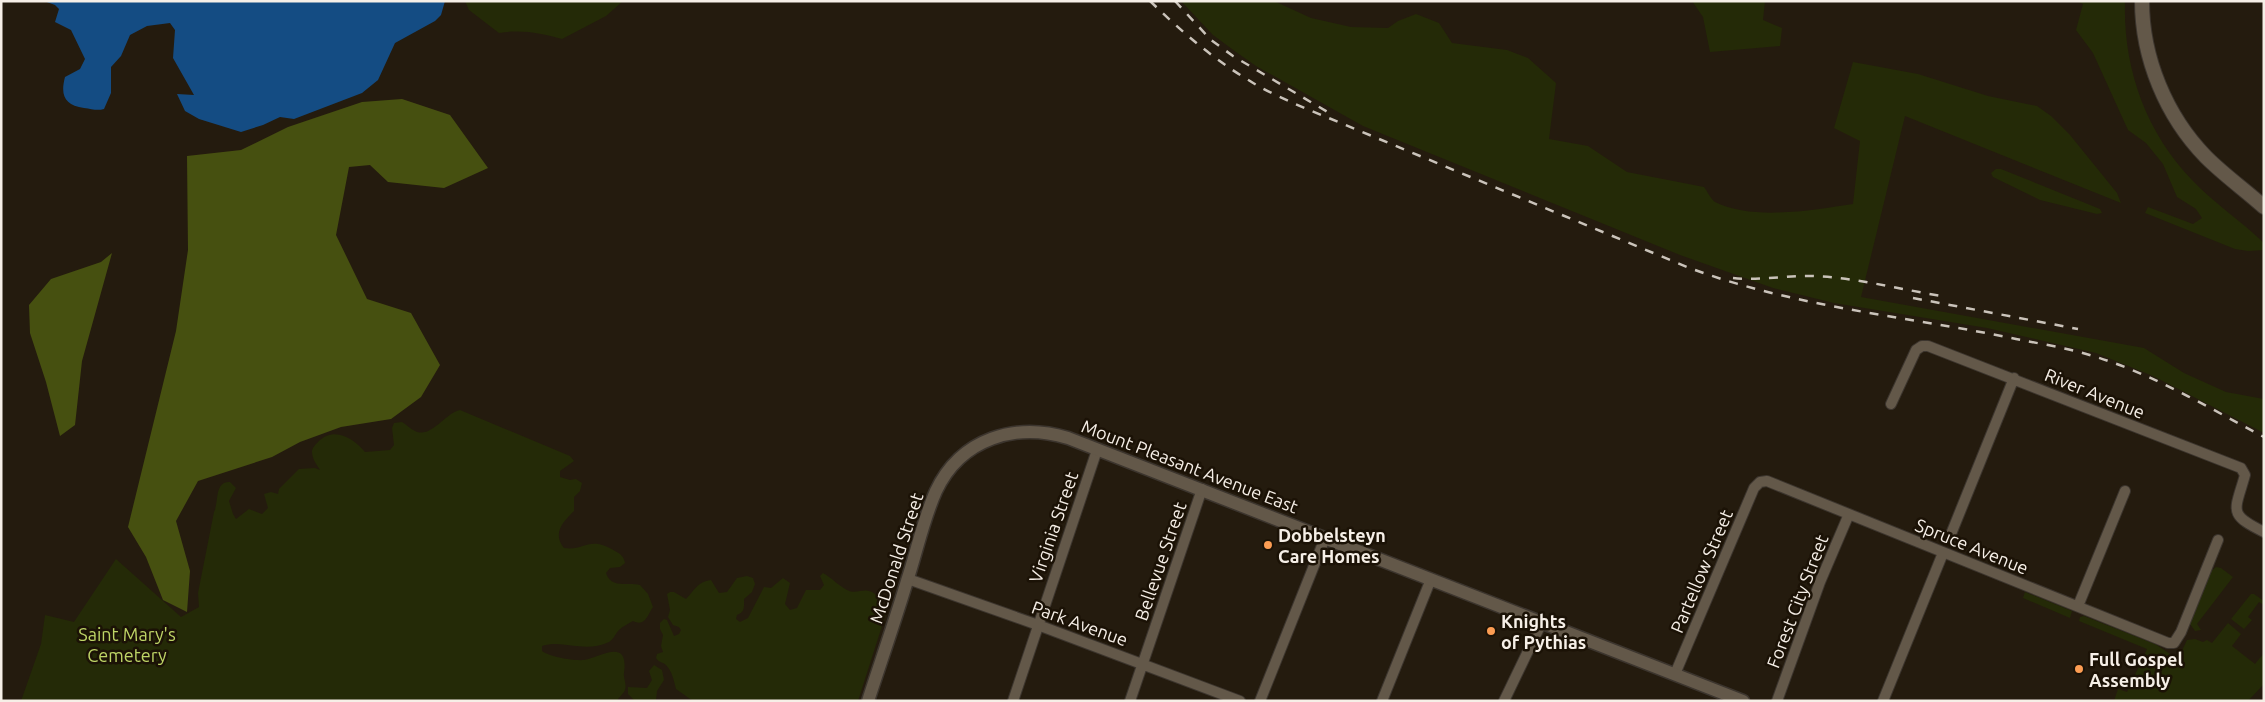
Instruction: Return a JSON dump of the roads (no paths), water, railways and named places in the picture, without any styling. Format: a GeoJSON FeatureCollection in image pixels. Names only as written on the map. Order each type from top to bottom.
{"type":"FeatureCollection","features":[{"type":"Feature","properties":{"kind":"main road"},"geometry":{"type":"LineString","coordinates":[[2142,1],[2143,25],[2148,54],[2159,85],[2172,111],[2205,155],[2264,207]]}},
{"type":"Feature","properties":{"kind":"street","name":"River Avenue"},"geometry":{"type":"LineString","coordinates":[[1890,404],[1916,350],[1922,346],[1928,346],[2241,468],[2245,475],[2236,508],[2237,514],[2244,523],[2264,532]]}},
{"type":"Feature","properties":{"kind":"street"},"geometry":{"type":"LineString","coordinates":[[1949,539],[2014,378]]}},
{"type":"Feature","properties":{"kind":"street","name":"Mount Pleasant Avenue East"},"geometry":{"type":"LineString","coordinates":[[1012,433],[1038,431],[1068,438],[1743,701]]}},
{"type":"Feature","properties":{"kind":"street","name":"McDonald Street"},"geometry":{"type":"LineString","coordinates":[[868,701],[922,531],[937,490],[960,458],[985,441],[1012,433]]}},
{"type":"Feature","properties":{"kind":"street","name":"Virginia Street"},"geometry":{"type":"LineString","coordinates":[[1013,701],[1097,450]]}},
{"type":"Feature","properties":{"kind":"street","name":"Spruce Avenue"},"geometry":{"type":"LineString","coordinates":[[1760,482],[1767,481],[2172,644],[2177,640],[2181,632],[2218,540]]}},
{"type":"Feature","properties":{"kind":"street","name":"Partellow Street"},"geometry":{"type":"LineString","coordinates":[[1675,674],[1754,488],[1760,482]]}},
{"type":"Feature","properties":{"kind":"street","name":"Bellevue Street"},"geometry":{"type":"LineString","coordinates":[[1130,701],[1202,489]]}},
{"type":"Feature","properties":{"kind":"street"},"geometry":{"type":"LineString","coordinates":[[2078,606],[2125,491]]}},
{"type":"Feature","properties":{"kind":"street","name":"Forest City Street"},"geometry":{"type":"LineString","coordinates":[[1777,701],[1820,582],[1849,514]]}},
{"type":"Feature","properties":{"kind":"street"},"geometry":{"type":"LineString","coordinates":[[1260,701],[1325,538]]}},
{"type":"Feature","properties":{"kind":"street"},"geometry":{"type":"LineString","coordinates":[[1883,701],[1943,553]]}},
{"type":"Feature","properties":{"kind":"street","name":"Park Avenue"},"geometry":{"type":"LineString","coordinates":[[908,579],[1038,624],[1240,701]]}},
{"type":"Feature","properties":{"kind":"street"},"geometry":{"type":"LineString","coordinates":[[1382,701],[1430,579]]}},
{"type":"Feature","properties":{"kind":"street"},"geometry":{"type":"LineString","coordinates":[[1504,701],[1542,622]]}},
{"type":"Feature","properties":{"kind":"water"},"geometry":{"type":"Polygon","coordinates":[[[44,1],[445,1],[441,15],[435,21],[395,43],[378,80],[362,93],[294,119],[280,117],[241,132],[199,119],[185,111],[177,94],[194,95],[173,58],[175,30],[170,23],[147,26],[130,35],[121,56],[111,67],[111,93],[104,109],[94,110],[72,105],[64,94],[65,77],[80,69],[85,59],[71,30],[55,22],[59,9],[55,5],[44,1]]]}},
{"type":"Feature","properties":{"kind":"railway"},"geometry":{"type":"LineString","coordinates":[[1150,1],[1210,54],[1272,93],[1687,267],[1727,281],[1808,301],[2084,353],[2115,363],[2159,382],[2264,437]]}},
{"type":"Feature","properties":{"kind":"railway"},"geometry":{"type":"LineString","coordinates":[[1175,1],[1211,40],[1233,56],[1331,114]]}},
{"type":"Feature","properties":{"kind":"railway"},"geometry":{"type":"LineString","coordinates":[[1733,278],[1831,277],[1947,297]]}},
{"type":"Feature","properties":{"kind":"railway"},"geometry":{"type":"LineString","coordinates":[[1913,298],[2078,329]]}},
{"type":"Feature","properties":{"kind":"place","name":"Dobbelsteyn Care Homes"},"geometry":{"type":"Point","coordinates":[1268,545]}},
{"type":"Feature","properties":{"kind":"place","name":"Knights of Pythias"},"geometry":{"type":"Point","coordinates":[1491,631]}},
{"type":"Feature","properties":{"kind":"place","name":"Full Gospel Assembly"},"geometry":{"type":"Point","coordinates":[2079,669]}},
{"type":"Feature","properties":{"kind":"park label","name":"Saint Mary's Cemetery"},"geometry":{"type":"Point","coordinates":[127,644]}}]}
